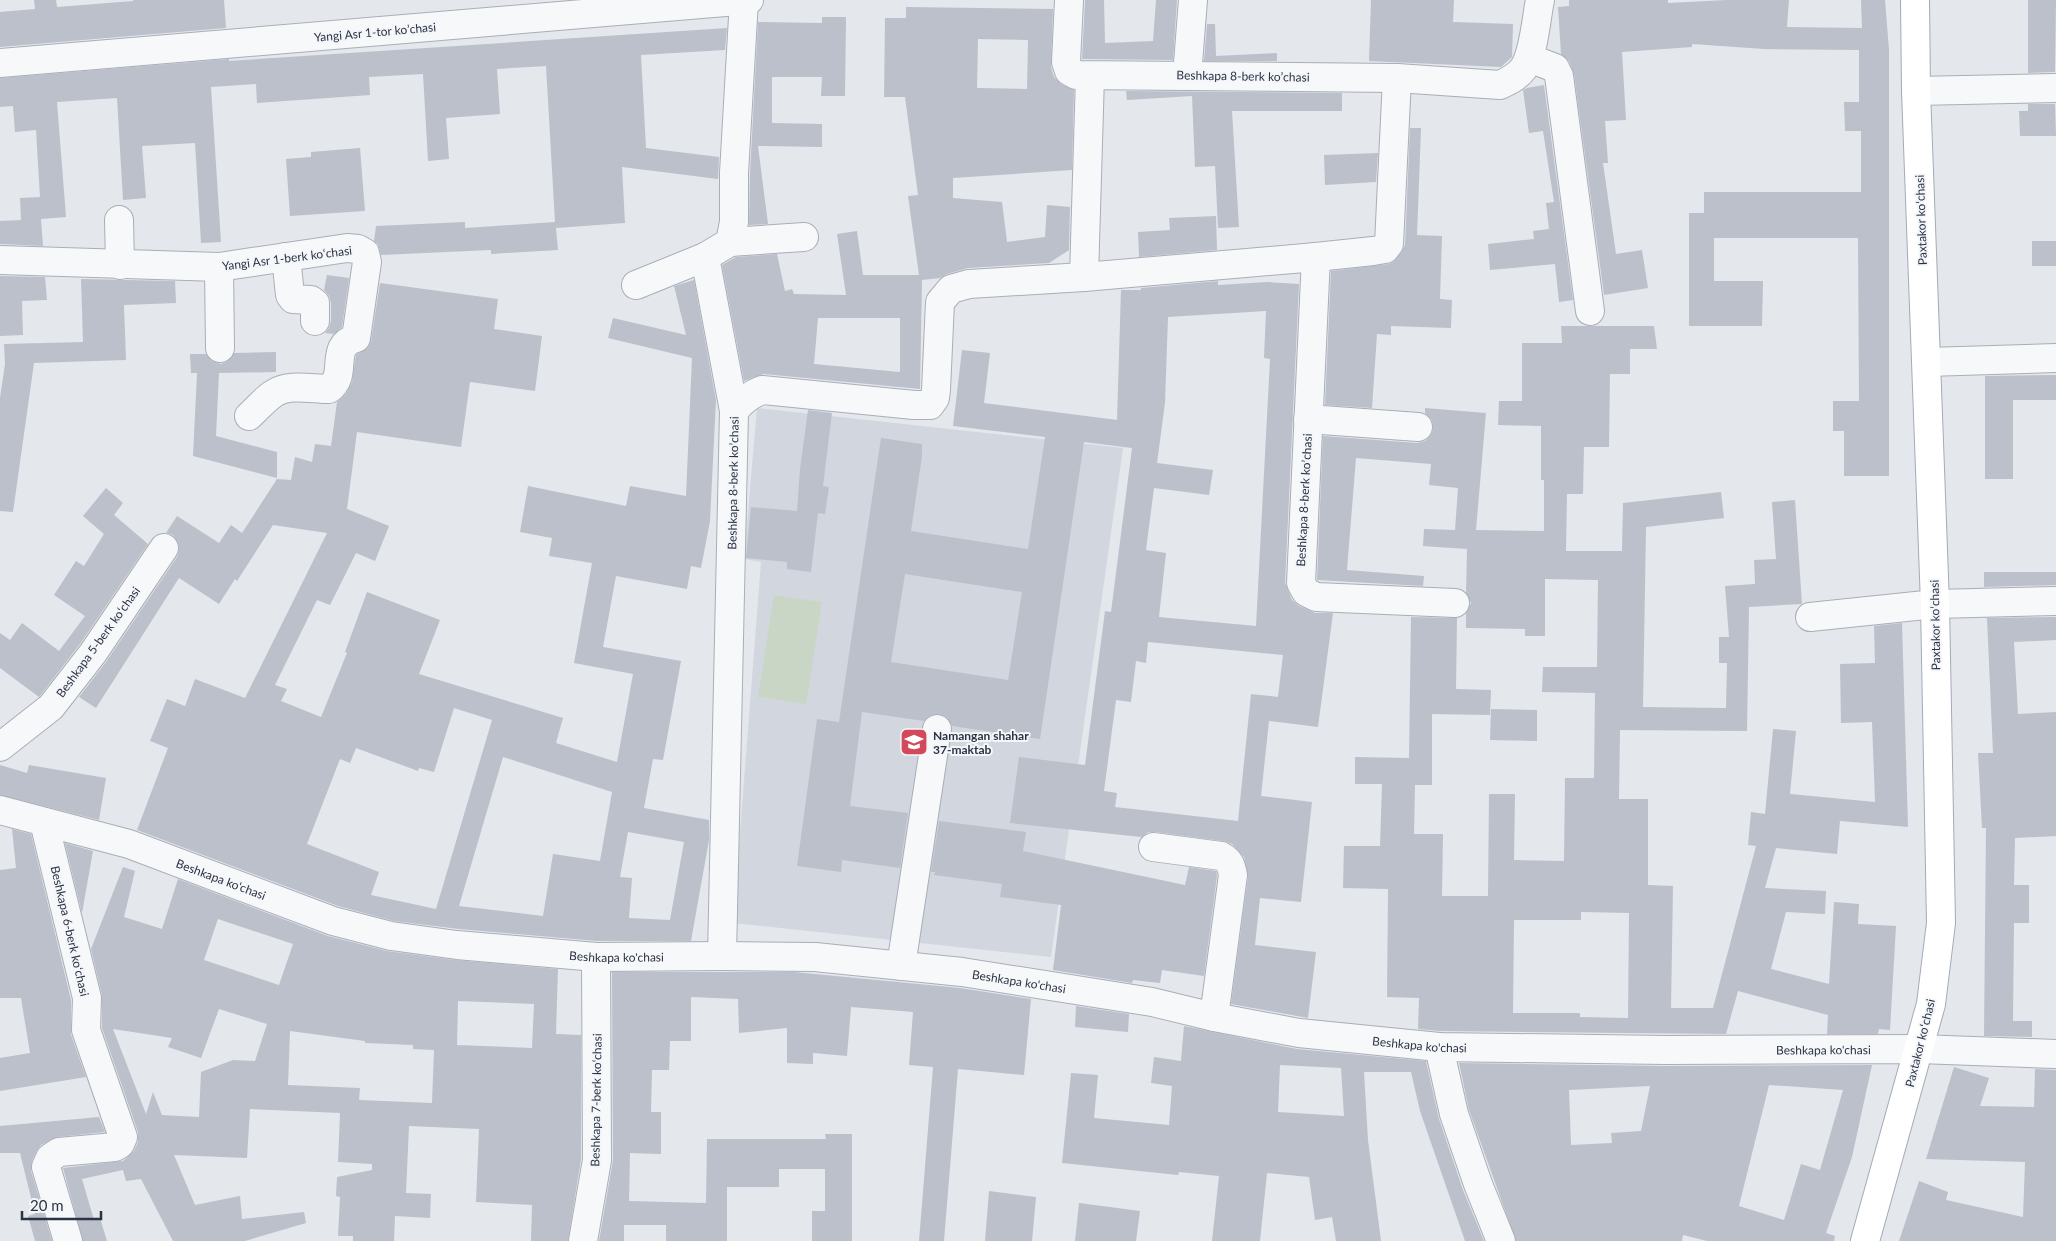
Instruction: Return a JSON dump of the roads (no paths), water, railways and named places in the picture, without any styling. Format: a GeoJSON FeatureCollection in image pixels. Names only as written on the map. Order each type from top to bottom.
{"type":"FeatureCollection","features":[{"type":"Feature","properties":{"kind":"main road","name":"Paxtakor koʻchasi"},"geometry":{"type":"LineString","coordinates":[[1865,1241],[1932,1004],[1941,923],[1935,604],[1916,91],[1915,0]]}},
{"type":"Feature","properties":{"kind":"street"},"geometry":{"type":"LineString","coordinates":[[730,242],[734,222],[734,173],[744,0]]}},
{"type":"Feature","properties":{"kind":"street","name":"Yangi Asr 1-tor koʼchasi"},"geometry":{"type":"LineString","coordinates":[[0,63],[749,0]]}},
{"type":"Feature","properties":{"kind":"street","name":"Beshkapa 8-berk koʼchasi"},"geometry":{"type":"LineString","coordinates":[[1069,0],[1066,62],[1069,71],[1076,75],[1397,78],[1500,85],[1514,78],[1523,69],[1529,58],[1540,0]]}},
{"type":"Feature","properties":{"kind":"street"},"geometry":{"type":"LineString","coordinates":[[1187,76],[1193,0]]}},
{"type":"Feature","properties":{"kind":"street"},"geometry":{"type":"LineString","coordinates":[[1529,58],[1555,68],[1559,76],[1590,311]]}},
{"type":"Feature","properties":{"kind":"street"},"geometry":{"type":"LineString","coordinates":[[1084,276],[1090,76]]}},
{"type":"Feature","properties":{"kind":"street","name":"Beshkapa 8-berk koʼchasi"},"geometry":{"type":"LineString","coordinates":[[722,956],[734,411],[742,400],[762,390],[930,405],[935,398],[936,390],[940,302],[951,288],[969,284],[1316,257],[1374,252],[1384,249],[1389,244],[1397,78]]}},
{"type":"Feature","properties":{"kind":"street"},"geometry":{"type":"LineString","coordinates":[[1916,91],[2056,88]]}},
{"type":"Feature","properties":{"kind":"street"},"geometry":{"type":"LineString","coordinates":[[119,220],[120,265]]}},
{"type":"Feature","properties":{"kind":"street"},"geometry":{"type":"LineString","coordinates":[[636,285],[705,257],[730,242],[804,237]]}},
{"type":"Feature","properties":{"kind":"street","name":"Yangi Asr 1-berk koʻchasi"},"geometry":{"type":"LineString","coordinates":[[0,260],[219,267],[347,248],[358,249],[365,253],[367,262],[356,338],[347,340],[342,346],[333,386],[328,389],[290,388],[280,390],[272,394],[249,416]]}},
{"type":"Feature","properties":{"kind":"street"},"geometry":{"type":"LineString","coordinates":[[286,257],[290,296],[293,299],[311,300],[316,303],[315,321]]}},
{"type":"Feature","properties":{"kind":"street"},"geometry":{"type":"LineString","coordinates":[[705,257],[734,411]]}},
{"type":"Feature","properties":{"kind":"street","name":"Beshkapa 8-berk koʼchasi"},"geometry":{"type":"LineString","coordinates":[[1316,257],[1301,583],[1306,592],[1316,597],[1455,603]]}},
{"type":"Feature","properties":{"kind":"street"},"geometry":{"type":"LineString","coordinates":[[219,267],[220,348]]}},
{"type":"Feature","properties":{"kind":"street"},"geometry":{"type":"LineString","coordinates":[[1927,362],[2056,358]]}},
{"type":"Feature","properties":{"kind":"street"},"geometry":{"type":"LineString","coordinates":[[1308,419],[1418,427]]}},
{"type":"Feature","properties":{"kind":"street","name":"Beshkapa 5-berk koʻchasi"},"geometry":{"type":"LineString","coordinates":[[0,747],[51,707],[93,653],[164,548]]}},
{"type":"Feature","properties":{"kind":"street"},"geometry":{"type":"LineString","coordinates":[[1810,617],[1935,604],[2056,602]]}},
{"type":"Feature","properties":{"kind":"street"},"geometry":{"type":"LineString","coordinates":[[900,966],[937,729]]}},
{"type":"Feature","properties":{"kind":"street","name":"Beshkapa ko'chasi"},"geometry":{"type":"LineString","coordinates":[[0,810],[129,844],[333,921],[382,933],[456,945],[596,957],[815,957],[962,972],[1094,991],[1299,1033],[1439,1047],[1666,1050],[1919,1049],[2056,1054]]}},
{"type":"Feature","properties":{"kind":"street","name":"Beshkapa 6-berk koʻchasi"},"geometry":{"type":"LineString","coordinates":[[44,822],[87,998],[86,1030],[123,1137],[120,1144],[115,1147],[59,1152],[50,1158],[46,1167],[68,1241]]}},
{"type":"Feature","properties":{"kind":"street"},"geometry":{"type":"LineString","coordinates":[[1154,847],[1221,856],[1228,860],[1232,866],[1233,875],[1214,1017]]}},
{"type":"Feature","properties":{"kind":"street","name":"Beshkapa 7-berk koʻchasi"},"geometry":{"type":"LineString","coordinates":[[582,1241],[597,1160],[596,957]]}},
{"type":"Feature","properties":{"kind":"street"},"geometry":{"type":"LineString","coordinates":[[1439,1047],[1454,1114],[1478,1184],[1501,1241]]}},
{"type":"Feature","properties":{"kind":"place","name":"Namangan shahar 37-maktab"},"geometry":{"type":"Point","coordinates":[914,742]}}]}
